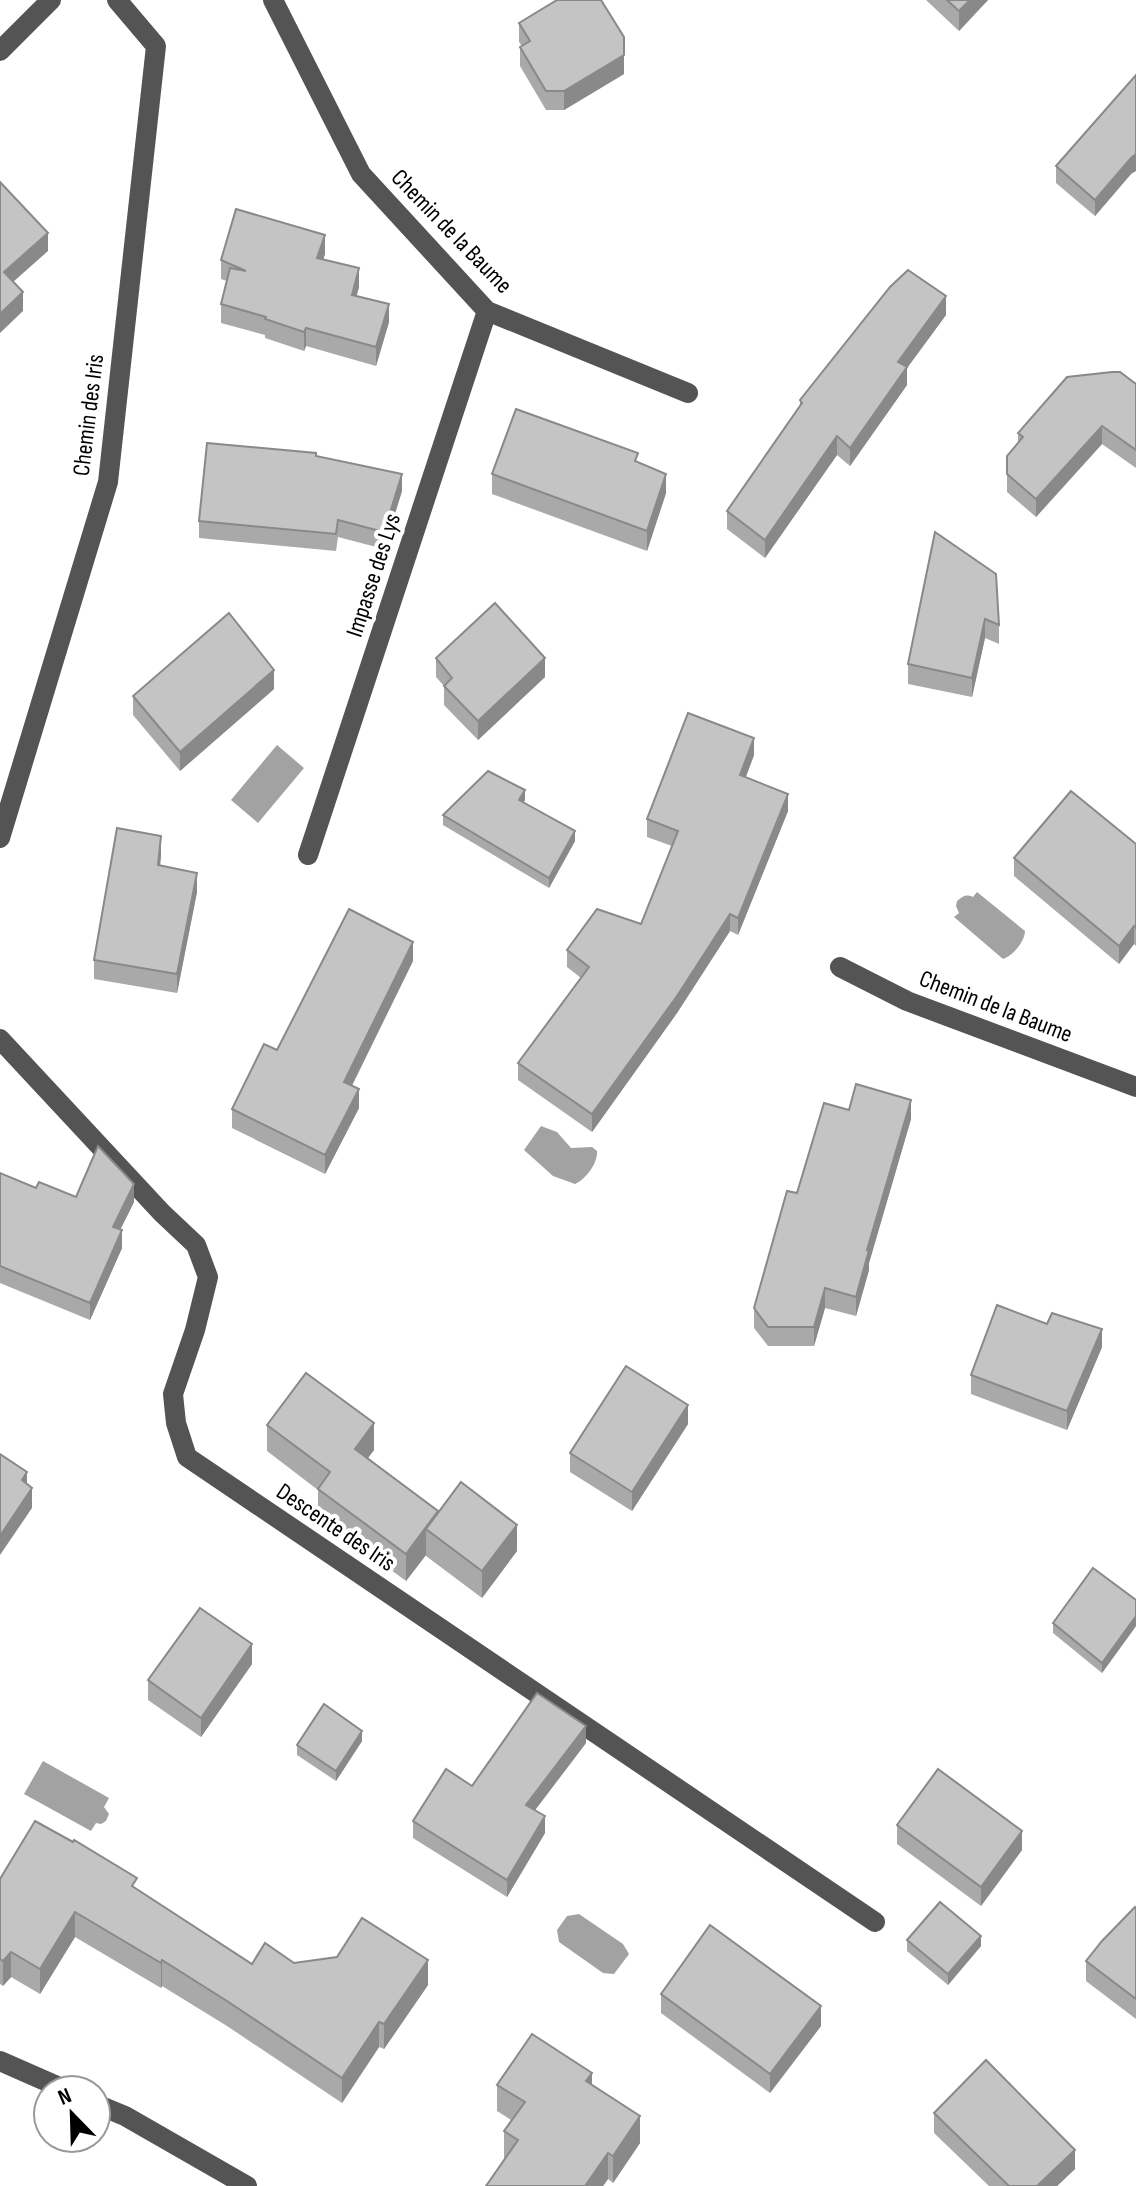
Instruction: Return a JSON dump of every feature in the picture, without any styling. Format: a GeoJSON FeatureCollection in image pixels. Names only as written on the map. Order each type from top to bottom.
{"type":"FeatureCollection","features":[{"type":"Feature","properties":{"kind":"street"},"geometry":{"type":"LineString","coordinates":[[0,51],[51,0]]}},
{"type":"Feature","properties":{"kind":"street","name":"Chemin des Iris"},"geometry":{"type":"LineString","coordinates":[[0,838],[108,482],[156,46],[117,0]]}},
{"type":"Feature","properties":{"kind":"street","name":"Chemin de la Baume"},"geometry":{"type":"LineString","coordinates":[[273,0],[361,174],[487,311],[688,393]]}},
{"type":"Feature","properties":{"kind":"street","name":"Impasse des Lys"},"geometry":{"type":"LineString","coordinates":[[308,855],[487,311]]}},
{"type":"Feature","properties":{"kind":"street","name":"Chemin de la Baume"},"geometry":{"type":"LineString","coordinates":[[840,967],[907,1001],[1136,1087]]}},
{"type":"Feature","properties":{"kind":"street","name":"Descente des Iris"},"geometry":{"type":"LineString","coordinates":[[0,1039],[162,1213],[196,1245],[208,1277],[195,1330],[173,1394],[176,1423],[187,1457],[875,1922]]}},
{"type":"Feature","properties":{"kind":"street"},"geometry":{"type":"LineString","coordinates":[[0,2061],[32,2075]]}},
{"type":"Feature","properties":{"kind":"street"},"geometry":{"type":"LineString","coordinates":[[112,2111],[247,2186]]}},
{"type":"Feature","properties":{"kind":"shaded area"},"geometry":{"type":"Polygon","coordinates":[[[277,745],[304,768],[258,823],[231,800],[277,745]]]}},
{"type":"Feature","properties":{"kind":"shaded area"},"geometry":{"type":"Polygon","coordinates":[[[977,892],[1025,931],[1018,948],[1003,959],[954,917],[959,913],[957,901],[965,896],[973,897],[977,892]]]}},
{"type":"Feature","properties":{"kind":"shaded area"},"geometry":{"type":"Polygon","coordinates":[[[541,1126],[557,1132],[571,1148],[592,1147],[597,1151],[593,1165],[579,1182],[575,1184],[553,1176],[524,1150],[541,1126]]]}},
{"type":"Feature","properties":{"kind":"shaded area"},"geometry":{"type":"Polygon","coordinates":[[[43,1761],[109,1798],[104,1807],[109,1814],[106,1821],[96,1823],[91,1831],[24,1794],[43,1761]]]}},
{"type":"Feature","properties":{"kind":"shaded area"},"geometry":{"type":"Polygon","coordinates":[[[579,1914],[623,1944],[629,1954],[614,1974],[603,1973],[559,1942],[557,1930],[567,1916],[579,1914]]]}},
{"type":"Feature","properties":{"kind":"building"},"geometry":{"type":"Polygon","coordinates":[[[557,0],[601,0],[624,37],[624,55],[564,91],[546,91],[520,47],[530,41],[519,23],[557,0]]]}},
{"type":"Feature","properties":{"kind":"building"},"geometry":{"type":"Polygon","coordinates":[[[947,0],[970,0],[959,11],[947,0]]]}},
{"type":"Feature","properties":{"kind":"building"},"geometry":{"type":"Polygon","coordinates":[[[1136,75],[1136,154],[1095,200],[1056,166],[1136,75]]]}},
{"type":"Feature","properties":{"kind":"building"},"geometry":{"type":"Polygon","coordinates":[[[0,182],[48,233],[4,272],[23,292],[0,314],[0,182]]]}},
{"type":"Feature","properties":{"kind":"building"},"geometry":{"type":"Polygon","coordinates":[[[236,209],[325,235],[317,258],[359,268],[352,295],[389,304],[376,347],[306,328],[304,332],[221,304],[230,268],[246,271],[221,260],[236,209]]]}},
{"type":"Feature","properties":{"kind":"building"},"geometry":{"type":"Polygon","coordinates":[[[908,270],[946,296],[898,362],[907,367],[850,448],[837,436],[765,540],[727,511],[802,403],[800,400],[890,287],[908,270]]]}},
{"type":"Feature","properties":{"kind":"building"},"geometry":{"type":"Polygon","coordinates":[[[1120,372],[1136,384],[1136,450],[1102,426],[1036,499],[1007,474],[1007,456],[1023,437],[1018,433],[1067,377],[1120,372]]]}},
{"type":"Feature","properties":{"kind":"building"},"geometry":{"type":"Polygon","coordinates":[[[516,409],[638,453],[635,461],[666,474],[647,531],[492,474],[516,409]]]}},
{"type":"Feature","properties":{"kind":"building"},"geometry":{"type":"Polygon","coordinates":[[[207,443],[316,453],[316,456],[402,474],[384,532],[338,520],[336,534],[199,521],[207,443]]]}},
{"type":"Feature","properties":{"kind":"building"},"geometry":{"type":"Polygon","coordinates":[[[935,532],[996,574],[999,625],[985,619],[972,678],[908,664],[935,532]]]}},
{"type":"Feature","properties":{"kind":"building"},"geometry":{"type":"Polygon","coordinates":[[[495,603],[545,658],[478,721],[444,686],[452,678],[436,658],[495,603]]]}},
{"type":"Feature","properties":{"kind":"building"},"geometry":{"type":"Polygon","coordinates":[[[229,613],[274,670],[180,752],[133,696],[229,613]]]}},
{"type":"Feature","properties":{"kind":"building"},"geometry":{"type":"Polygon","coordinates":[[[688,713],[754,738],[740,775],[788,794],[738,918],[730,914],[677,996],[592,1114],[518,1063],[589,967],[567,950],[597,909],[641,924],[678,831],[647,819],[688,713]]]}},
{"type":"Feature","properties":{"kind":"building"},"geometry":{"type":"Polygon","coordinates":[[[488,771],[525,790],[519,800],[575,831],[549,878],[443,815],[488,771]]]}},
{"type":"Feature","properties":{"kind":"building"},"geometry":{"type":"Polygon","coordinates":[[[1071,791],[1136,844],[1136,928],[1134,926],[1119,946],[1014,858],[1071,791]]]}},
{"type":"Feature","properties":{"kind":"building"},"geometry":{"type":"Polygon","coordinates":[[[117,828],[161,836],[158,865],[197,873],[177,974],[94,960],[117,828]]]}},
{"type":"Feature","properties":{"kind":"building"},"geometry":{"type":"Polygon","coordinates":[[[349,909],[413,942],[344,1082],[359,1089],[325,1155],[232,1109],[264,1044],[277,1050],[349,909]]]}},
{"type":"Feature","properties":{"kind":"building"},"geometry":{"type":"Polygon","coordinates":[[[856,1084],[911,1100],[856,1297],[825,1288],[814,1327],[768,1327],[754,1308],[787,1191],[797,1193],[824,1103],[849,1110],[856,1084]]]}},
{"type":"Feature","properties":{"kind":"building"},"geometry":{"type":"Polygon","coordinates":[[[98,1146],[134,1184],[113,1227],[122,1230],[90,1303],[0,1266],[0,1173],[36,1188],[39,1182],[76,1197],[98,1146]]]}},
{"type":"Feature","properties":{"kind":"building"},"geometry":{"type":"Polygon","coordinates":[[[997,1305],[1047,1324],[1052,1313],[1102,1329],[1067,1411],[971,1375],[997,1305]]]}},
{"type":"Feature","properties":{"kind":"building"},"geometry":{"type":"Polygon","coordinates":[[[626,1366],[688,1405],[632,1492],[570,1453],[626,1366]]]}},
{"type":"Feature","properties":{"kind":"building"},"geometry":{"type":"Polygon","coordinates":[[[306,1373],[374,1423],[355,1449],[438,1511],[406,1554],[318,1489],[330,1472],[267,1425],[306,1373]]]}},
{"type":"Feature","properties":{"kind":"building"},"geometry":{"type":"Polygon","coordinates":[[[0,1454],[27,1472],[22,1480],[32,1488],[0,1536],[0,1454]]]}},
{"type":"Feature","properties":{"kind":"building"},"geometry":{"type":"Polygon","coordinates":[[[461,1482],[517,1525],[482,1571],[426,1529],[461,1482]]]}},
{"type":"Feature","properties":{"kind":"building"},"geometry":{"type":"Polygon","coordinates":[[[1093,1568],[1136,1600],[1136,1616],[1102,1663],[1053,1623],[1093,1568]]]}},
{"type":"Feature","properties":{"kind":"building"},"geometry":{"type":"Polygon","coordinates":[[[200,1608],[252,1644],[201,1718],[148,1680],[200,1608]]]}},
{"type":"Feature","properties":{"kind":"building"},"geometry":{"type":"Polygon","coordinates":[[[537,1693],[586,1726],[526,1805],[545,1816],[507,1880],[413,1821],[446,1769],[472,1786],[537,1693]]]}},
{"type":"Feature","properties":{"kind":"building"},"geometry":{"type":"Polygon","coordinates":[[[324,1704],[362,1731],[336,1771],[297,1745],[324,1704]]]}},
{"type":"Feature","properties":{"kind":"building"},"geometry":{"type":"Polygon","coordinates":[[[938,1769],[1022,1831],[981,1887],[897,1825],[938,1769]]]}},
{"type":"Feature","properties":{"kind":"building"},"geometry":{"type":"Polygon","coordinates":[[[35,1821],[74,1840],[137,1878],[132,1886],[252,1964],[265,1943],[294,1963],[337,1957],[362,1918],[428,1960],[384,2024],[379,2022],[342,2078],[162,1960],[161,1963],[75,1912],[40,1969],[11,1952],[3,1961],[0,1959],[0,1879],[35,1821]]]}},
{"type":"Feature","properties":{"kind":"building"},"geometry":{"type":"Polygon","coordinates":[[[940,1902],[981,1936],[948,1974],[907,1940],[940,1902]]]}},
{"type":"Feature","properties":{"kind":"building"},"geometry":{"type":"Polygon","coordinates":[[[1136,1908],[1136,1999],[1086,1961],[1136,1908]]]}},
{"type":"Feature","properties":{"kind":"building"},"geometry":{"type":"Polygon","coordinates":[[[710,1925],[821,2006],[770,2074],[661,1994],[710,1925]]]}},
{"type":"Feature","properties":{"kind":"building"},"geometry":{"type":"Polygon","coordinates":[[[532,2034],[592,2073],[586,2081],[640,2116],[613,2156],[608,2153],[585,2186],[486,2186],[518,2140],[504,2131],[525,2102],[497,2085],[532,2034]]]}},
{"type":"Feature","properties":{"kind":"building"},"geometry":{"type":"Polygon","coordinates":[[[986,2060],[1075,2150],[1037,2186],[1009,2186],[934,2113],[986,2060]]]}}]}
